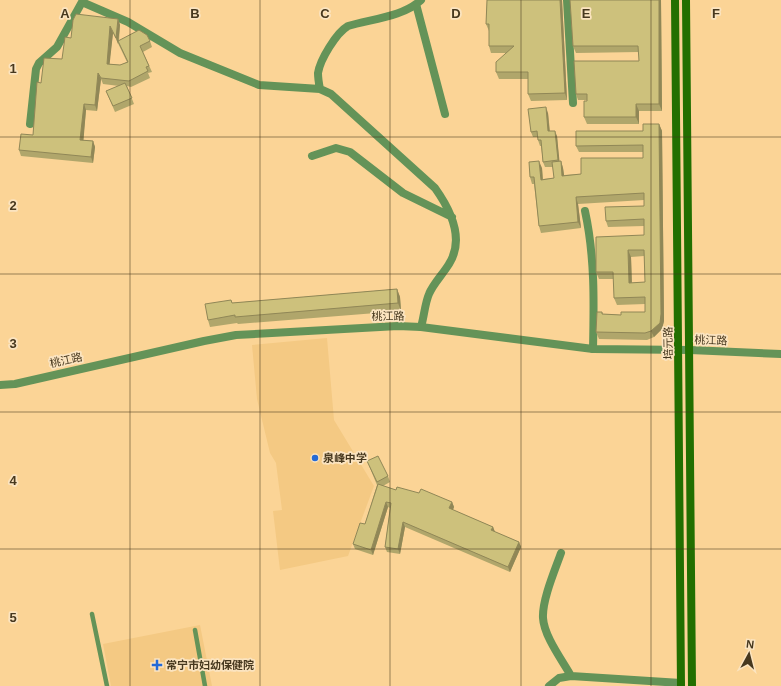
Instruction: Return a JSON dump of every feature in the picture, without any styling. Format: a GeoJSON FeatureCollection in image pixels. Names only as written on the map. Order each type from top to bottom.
{"type":"FeatureCollection","features":[{"type":"Feature","properties":{"kind":"main road","name":"培元路"},"geometry":{"type":"LineString","coordinates":[[675,0],[681,684]]}},
{"type":"Feature","properties":{"kind":"main road","name":"培元路"},"geometry":{"type":"LineString","coordinates":[[686,0],[692,686]]}},
{"type":"Feature","properties":{"kind":"street"},"geometry":{"type":"LineString","coordinates":[[567,0],[573,103]]}},
{"type":"Feature","properties":{"kind":"street"},"geometry":{"type":"LineString","coordinates":[[30,124],[36,69],[39,63],[57,47],[82,2],[128,22],[180,54],[259,85],[320,89],[331,94],[435,188],[448,207],[452,217],[456,242],[455,252],[450,263],[428,295],[421,327]]}},
{"type":"Feature","properties":{"kind":"street"},"geometry":{"type":"LineString","coordinates":[[320,89],[318,73],[327,52],[342,29],[393,14],[418,2],[445,114]]}},
{"type":"Feature","properties":{"kind":"street"},"geometry":{"type":"LineString","coordinates":[[312,156],[336,148],[350,152],[403,193],[452,217]]}},
{"type":"Feature","properties":{"kind":"street"},"geometry":{"type":"LineString","coordinates":[[585,211],[591,242],[594,304],[593,349]]}},
{"type":"Feature","properties":{"kind":"street","name":"桃江路"},"geometry":{"type":"LineString","coordinates":[[0,385],[15,384],[204,340],[236,335],[398,326],[421,327],[593,349],[690,350],[781,354]]}},
{"type":"Feature","properties":{"kind":"street"},"geometry":{"type":"LineString","coordinates":[[561,553],[545,604],[543,617],[546,631],[571,676]]}},
{"type":"Feature","properties":{"kind":"street"},"geometry":{"type":"LineString","coordinates":[[549,686],[559,678],[571,676],[681,684]]}},
{"type":"Feature","properties":{"kind":"lane"},"geometry":{"type":"LineString","coordinates":[[92,614],[107,686]]}},
{"type":"Feature","properties":{"kind":"lane"},"geometry":{"type":"LineString","coordinates":[[195,630],[205,686]]}},
{"type":"Feature","properties":{"kind":"shaded area","name":"泉峰中学"},"geometry":{"type":"Polygon","coordinates":[[[327,338],[334,420],[374,486],[348,556],[280,570],[273,511],[282,510],[276,463],[270,453],[257,399],[252,345],[327,338]]]}},
{"type":"Feature","properties":{"kind":"shaded area","name":"常宁市妇幼保健院"},"geometry":{"type":"Polygon","coordinates":[[[200,625],[212,686],[111,686],[103,644],[200,625]]]}},
{"type":"Feature","properties":{"kind":"building"},"geometry":{"type":"Polygon","coordinates":[[[487,0],[560,0],[565,93],[528,94],[528,72],[496,72],[496,62],[514,46],[489,46],[489,24],[486,24],[487,0]]]}},
{"type":"Feature","properties":{"kind":"building"},"geometry":{"type":"Polygon","coordinates":[[[570,0],[659,0],[659,104],[636,104],[636,117],[584,117],[584,101],[587,101],[587,94],[576,94],[574,61],[639,61],[638,46],[573,46],[570,0]]]}},
{"type":"Feature","properties":{"kind":"building"},"geometry":{"type":"Polygon","coordinates":[[[76,14],[118,19],[116,38],[110,26],[107,64],[120,65],[128,62],[118,41],[139,30],[147,35],[150,41],[140,46],[149,66],[146,67],[148,71],[129,81],[101,78],[98,73],[95,105],[84,104],[80,140],[93,141],[91,157],[19,150],[21,134],[33,135],[37,82],[41,83],[44,58],[62,59],[65,37],[71,38],[73,20],[76,14]]]}},
{"type":"Feature","properties":{"kind":"building"},"geometry":{"type":"Polygon","coordinates":[[[125,83],[132,98],[113,106],[106,91],[125,83]]]}},
{"type":"Feature","properties":{"kind":"building"},"geometry":{"type":"Polygon","coordinates":[[[546,107],[548,131],[555,131],[558,160],[543,162],[541,140],[538,140],[537,131],[531,132],[528,109],[546,107]]]}},
{"type":"Feature","properties":{"kind":"building"},"geometry":{"type":"Polygon","coordinates":[[[643,124],[659,124],[660,323],[651,331],[645,333],[596,332],[597,312],[602,312],[602,314],[621,315],[621,312],[645,312],[645,297],[614,298],[613,272],[596,272],[596,237],[644,235],[644,219],[606,221],[605,207],[644,206],[644,193],[576,197],[578,222],[539,226],[534,177],[530,177],[529,162],[539,161],[541,180],[554,178],[552,162],[561,161],[562,176],[581,174],[581,158],[643,158],[643,145],[576,146],[576,131],[643,131],[643,124]],[[628,250],[629,283],[645,282],[644,250],[628,250]]]}},
{"type":"Feature","properties":{"kind":"building"},"geometry":{"type":"Polygon","coordinates":[[[397,289],[398,303],[235,317],[235,315],[208,320],[205,304],[231,300],[232,303],[397,289]]]}},
{"type":"Feature","properties":{"kind":"building"},"geometry":{"type":"Polygon","coordinates":[[[378,456],[388,476],[377,482],[367,461],[378,456]]]}},
{"type":"Feature","properties":{"kind":"building"},"geometry":{"type":"Polygon","coordinates":[[[378,484],[396,490],[397,487],[419,493],[421,489],[452,502],[449,508],[493,527],[491,530],[519,542],[508,567],[403,522],[398,549],[385,547],[391,503],[386,502],[371,550],[353,544],[360,523],[365,524],[378,484]]]}},
{"type":"Feature","properties":{"kind":"place","name":"泉峰中学"},"geometry":{"type":"Point","coordinates":[315,458]}},
{"type":"Feature","properties":{"kind":"place","name":"常宁市妇幼保健院"},"geometry":{"type":"Point","coordinates":[157,665]}}]}
